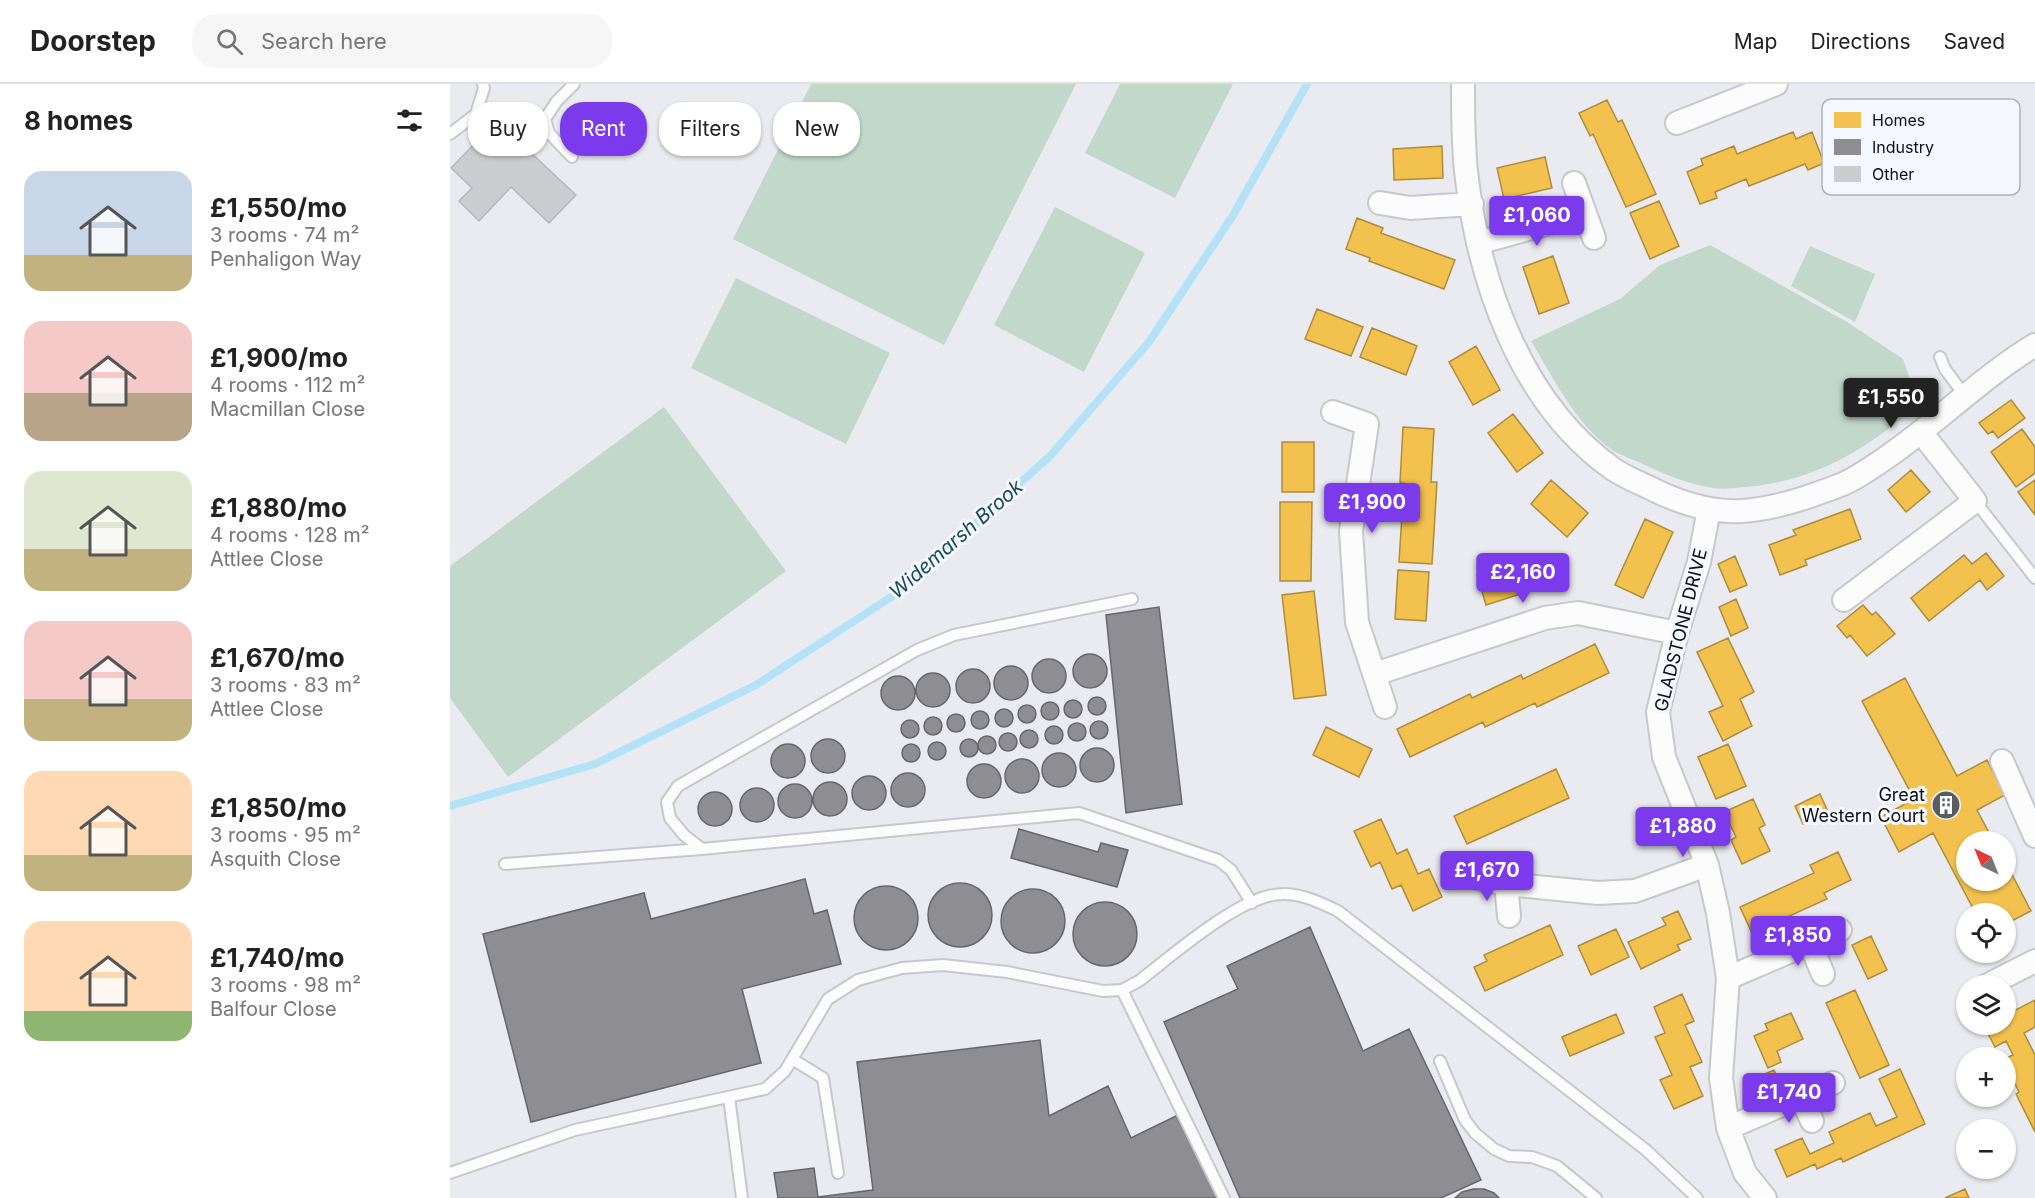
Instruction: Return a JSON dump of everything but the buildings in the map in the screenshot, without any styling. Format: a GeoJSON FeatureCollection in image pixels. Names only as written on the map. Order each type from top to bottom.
{"type":"FeatureCollection","features":[{"type":"Feature","properties":{"kind":"street"},"geometry":{"type":"LineString","coordinates":[[1463,84],[1466,170],[1478,243],[1496,304],[1514,347],[1540,392],[1576,439],[1614,470],[1674,500],[1709,508],[1741,511],[1796,500],[1846,483],[1886,458],[1965,396],[2033,349]]}},
{"type":"Feature","properties":{"kind":"street"},"geometry":{"type":"LineString","coordinates":[[1677,123],[1776,84]]}},
{"type":"Feature","properties":{"kind":"street"},"geometry":{"type":"LineString","coordinates":[[1574,183],[1594,237]]}},
{"type":"Feature","properties":{"kind":"street"},"geometry":{"type":"LineString","coordinates":[[1380,203],[1410,208],[1472,204]]}},
{"type":"Feature","properties":{"kind":"street"},"geometry":{"type":"LineString","coordinates":[[1478,243],[1585,213]]}},
{"type":"Feature","properties":{"kind":"street"},"geometry":{"type":"LineString","coordinates":[[1333,412],[1367,423],[1351,531],[1357,622],[1384,707]]}},
{"type":"Feature","properties":{"kind":"street"},"geometry":{"type":"LineString","coordinates":[[1844,600],[1975,501],[1921,432]]}},
{"type":"Feature","properties":{"kind":"street","name":"GLADSTONE DRIVE"},"geometry":{"type":"LineString","coordinates":[[1709,508],[1700,562],[1677,633],[1658,712],[1665,757],[1707,865],[1718,913],[1728,978],[1721,1078],[1728,1128],[1745,1173],[1765,1198]]}},
{"type":"Feature","properties":{"kind":"street"},"geometry":{"type":"LineString","coordinates":[[1375,674],[1545,618],[1578,613],[1677,633]]}},
{"type":"Feature","properties":{"kind":"street"},"geometry":{"type":"LineString","coordinates":[[2002,761],[2035,836]]}},
{"type":"Feature","properties":{"kind":"street"},"geometry":{"type":"LineString","coordinates":[[1472,877],[1506,884],[1598,893],[1635,891],[1707,865]]}},
{"type":"Feature","properties":{"kind":"street"},"geometry":{"type":"LineString","coordinates":[[1506,884],[1509,916]]}},
{"type":"Feature","properties":{"kind":"street"},"geometry":{"type":"LineString","coordinates":[[1728,978],[1840,930]]}},
{"type":"Feature","properties":{"kind":"street"},"geometry":{"type":"LineString","coordinates":[[1810,943],[1823,974]]}},
{"type":"Feature","properties":{"kind":"street"},"geometry":{"type":"LineString","coordinates":[[2008,975],[2035,961]]}},
{"type":"Feature","properties":{"kind":"street"},"geometry":{"type":"LineString","coordinates":[[1728,1128],[1833,1083]]}},
{"type":"Feature","properties":{"kind":"street"},"geometry":{"type":"LineString","coordinates":[[1801,1097],[1812,1121]]}},
{"type":"Feature","properties":{"kind":"lane"},"geometry":{"type":"LineString","coordinates":[[450,134],[476,114],[483,84]]}},
{"type":"Feature","properties":{"kind":"lane"},"geometry":{"type":"LineString","coordinates":[[572,157],[549,133],[545,119],[557,101],[574,84]]}},
{"type":"Feature","properties":{"kind":"lane"},"geometry":{"type":"LineString","coordinates":[[1940,357],[1945,369],[1965,396]]}},
{"type":"Feature","properties":{"kind":"lane"},"geometry":{"type":"LineString","coordinates":[[1975,501],[2035,578]]}},
{"type":"Feature","properties":{"kind":"lane"},"geometry":{"type":"LineString","coordinates":[[702,849],[684,835],[670,818],[667,802],[678,786],[917,650],[954,635],[1132,599]]}},
{"type":"Feature","properties":{"kind":"lane"},"geometry":{"type":"LineString","coordinates":[[506,864],[702,849],[1079,813],[1218,860],[1232,870],[1252,903]]}},
{"type":"Feature","properties":{"kind":"lane"},"geometry":{"type":"LineString","coordinates":[[450,1173],[574,1130],[765,1089],[785,1071],[828,999],[858,980],[902,968],[944,965],[1007,972],[1103,991],[1122,990],[1139,981],[1237,909],[1262,898],[1283,894],[1307,897],[1338,911],[1646,1150],[1697,1198]]}},
{"type":"Feature","properties":{"kind":"lane"},"geometry":{"type":"LineString","coordinates":[[1122,990],[1224,1198]]}},
{"type":"Feature","properties":{"kind":"lane"},"geometry":{"type":"LineString","coordinates":[[792,1059],[823,1078],[838,1173]]}},
{"type":"Feature","properties":{"kind":"lane"},"geometry":{"type":"LineString","coordinates":[[1440,1061],[1465,1120],[1475,1133],[1494,1149],[1509,1156],[1532,1157],[1557,1166],[1596,1198]]}},
{"type":"Feature","properties":{"kind":"lane"},"geometry":{"type":"LineString","coordinates":[[729,1097],[742,1198]]}},
{"type":"Feature","properties":{"kind":"green space"},"geometry":{"type":"Polygon","coordinates":[[[811,84],[1076,84],[944,345],[733,239],[775,156],[860,156],[860,102],[802,102],[811,84]]]}},
{"type":"Feature","properties":{"kind":"green space"},"geometry":{"type":"Polygon","coordinates":[[[1120,84],[1233,84],[1175,198],[1085,153],[1120,84]]]}},
{"type":"Feature","properties":{"kind":"green space"},"geometry":{"type":"Polygon","coordinates":[[[1055,207],[1145,253],[1084,372],[994,325],[1055,207]]]}},
{"type":"Feature","properties":{"kind":"green space"},"geometry":{"type":"Polygon","coordinates":[[[1710,245],[1847,322],[1903,359],[1919,404],[1863,447],[1823,468],[1779,482],[1755,486],[1724,489],[1696,485],[1612,450],[1576,414],[1531,341],[1620,299],[1660,265],[1710,245]]]}},
{"type":"Feature","properties":{"kind":"green space"},"geometry":{"type":"Polygon","coordinates":[[[1810,246],[1875,274],[1855,322],[1791,286],[1810,246]]]}},
{"type":"Feature","properties":{"kind":"green space"},"geometry":{"type":"Polygon","coordinates":[[[736,278],[890,353],[846,444],[691,368],[736,278]]]}},
{"type":"Feature","properties":{"kind":"green space"},"geometry":{"type":"Polygon","coordinates":[[[664,407],[786,571],[508,777],[450,698],[450,566],[664,407]]]}},
{"type":"Feature","properties":{"kind":"waterway","name":"Widemarsh Brook"},"geometry":{"type":"LineString","coordinates":[[450,806],[595,764],[756,685],[905,588],[1051,455],[1149,342],[1232,217],[1307,84]]}},
{"type":"Feature","properties":{"kind":"place","name":"Great Western Court"},"geometry":{"type":"Point","coordinates":[1946,805]}}]}
